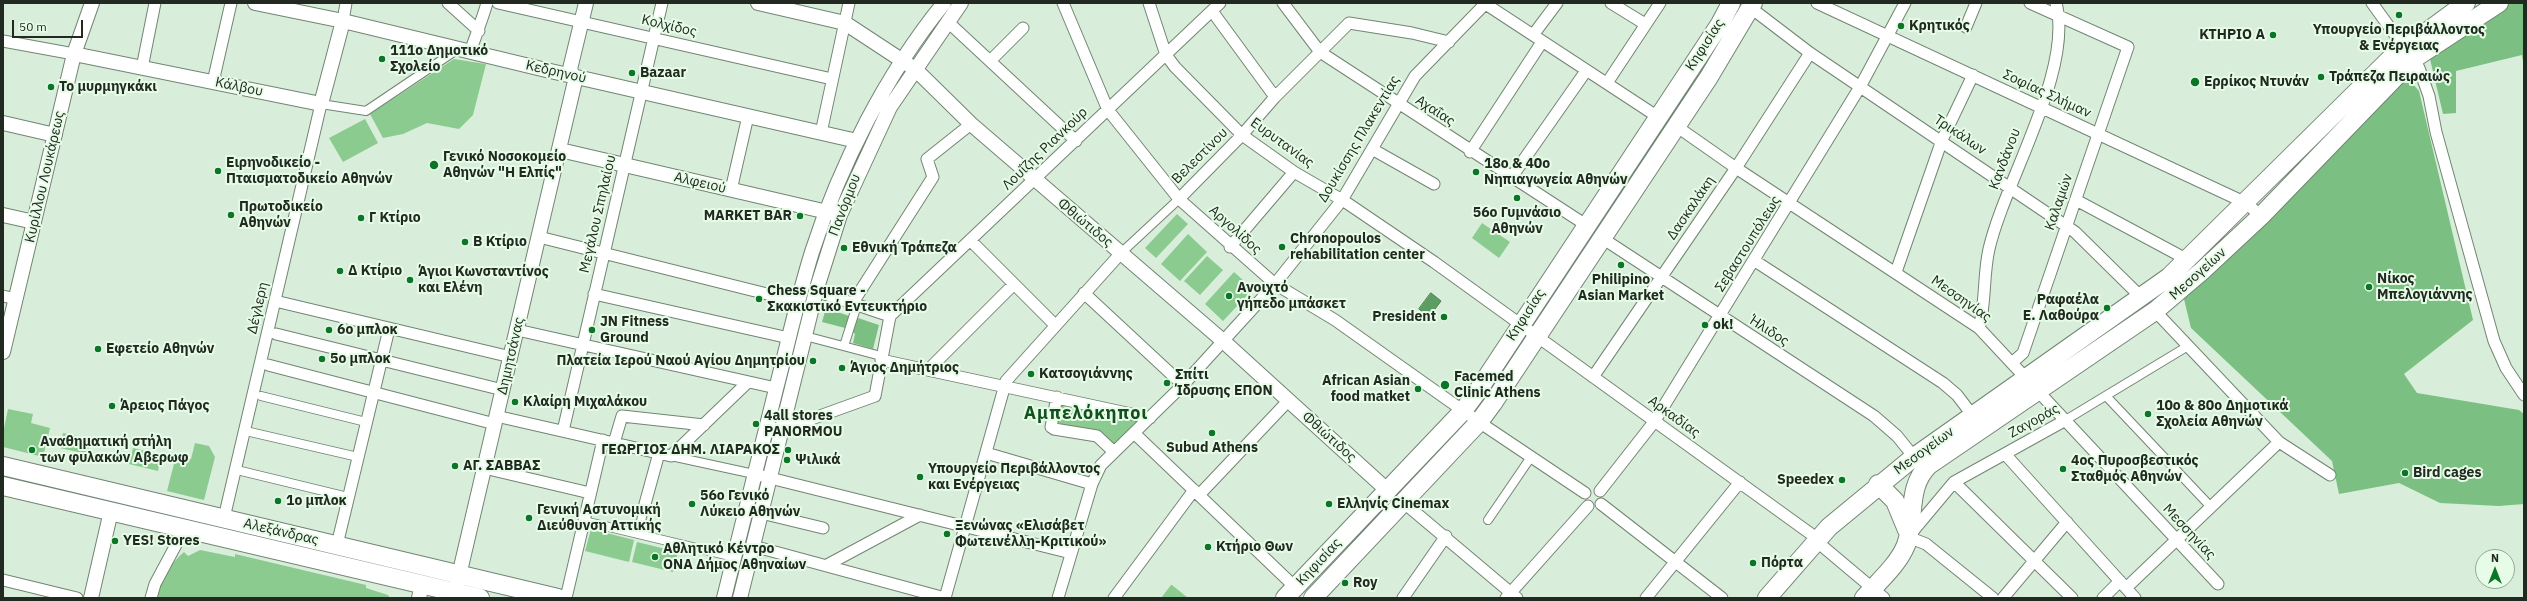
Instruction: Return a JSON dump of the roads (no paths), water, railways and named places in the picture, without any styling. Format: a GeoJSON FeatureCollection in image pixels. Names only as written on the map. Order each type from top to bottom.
{"type":"FeatureCollection","features":[{"type":"Feature","properties":{"kind":"main road","name":"Κηφισίας"},"geometry":{"type":"LineString","coordinates":[[1290,593],[1463,411],[1720,24],[1731,3]]}},
{"type":"Feature","properties":{"kind":"main road","name":"Μεσογείων"},"geometry":{"type":"LineString","coordinates":[[1853,505],[1914,456],[1973,416],[2031,385],[2155,311],[2202,271],[2261,216],[2408,54],[2499,3]]}},
{"type":"Feature","properties":{"kind":"main road","name":"Κηφισίας"},"geometry":{"type":"LineString","coordinates":[[1313,598],[1479,422],[1676,126],[1749,5]]}},
{"type":"Feature","properties":{"kind":"main road","name":"Μεσογείων"},"geometry":{"type":"LineString","coordinates":[[1874,595],[1904,550],[1908,537],[1914,490],[1922,472],[1932,462],[2142,298],[2188,260],[2246,203],[2408,54],[2458,5]]}},
{"type":"Feature","properties":{"kind":"main road","name":"Αλεξάνδρας"},"geometry":{"type":"LineString","coordinates":[[3,466],[558,598]]}},
{"type":"Feature","properties":{"kind":"main road"},"geometry":{"type":"LineString","coordinates":[[1878,484],[1900,508],[1908,537]]}},
{"type":"Feature","properties":{"kind":"main road","name":"Αλεξάνδρας"},"geometry":{"type":"LineString","coordinates":[[3,486],[185,528],[420,591],[455,592],[480,598]]}},
{"type":"Feature","properties":{"kind":"main road"},"geometry":{"type":"LineString","coordinates":[[1756,598],[1853,505]]}},
{"type":"Feature","properties":{"kind":"main road"},"geometry":{"type":"LineString","coordinates":[[1767,598],[1805,553],[1853,505]]}},
{"type":"Feature","properties":{"kind":"main road"},"geometry":{"type":"LineString","coordinates":[[1776,598],[1816,540]]}},
{"type":"Feature","properties":{"kind":"street","name":"Κυρίλλου Λουκάρεως"},"geometry":{"type":"LineString","coordinates":[[3,352],[9,297],[34,222],[74,54],[92,3]]}},
{"type":"Feature","properties":{"kind":"street"},"geometry":{"type":"LineString","coordinates":[[142,68],[155,3]]}},
{"type":"Feature","properties":{"kind":"street"},"geometry":{"type":"LineString","coordinates":[[213,82],[231,3]]}},
{"type":"Feature","properties":{"kind":"street","name":"Κεδρηνού"},"geometry":{"type":"LineString","coordinates":[[256,3],[342,21],[468,52],[858,141]]}},
{"type":"Feature","properties":{"kind":"street"},"geometry":{"type":"LineString","coordinates":[[322,104],[346,3]]}},
{"type":"Feature","properties":{"kind":"street"},"geometry":{"type":"LineString","coordinates":[[448,3],[479,31]]}},
{"type":"Feature","properties":{"kind":"street"},"geometry":{"type":"LineString","coordinates":[[468,52],[475,36],[479,31],[487,3]]}},
{"type":"Feature","properties":{"kind":"street","name":"Κολχίδος"},"geometry":{"type":"LineString","coordinates":[[498,3],[832,79]]}},
{"type":"Feature","properties":{"kind":"street","name":"Δημητσάνας"},"geometry":{"type":"LineString","coordinates":[[455,592],[560,150],[575,81],[571,75],[570,69],[586,3]]}},
{"type":"Feature","properties":{"kind":"street","name":"Μεγάλου Σπηλαίου"},"geometry":{"type":"LineString","coordinates":[[563,431],[662,3]]}},
{"type":"Feature","properties":{"kind":"street","name":"Φθιώτιδος"},"geometry":{"type":"LineString","coordinates":[[758,3],[845,23],[915,69],[970,124],[1034,181],[1121,253],[1222,340],[1387,490]]}},
{"type":"Feature","properties":{"kind":"street"},"geometry":{"type":"LineString","coordinates":[[820,133],[849,3]]}},
{"type":"Feature","properties":{"kind":"street","name":"Πανόρμου"},"geometry":{"type":"LineString","coordinates":[[740,598],[816,291],[841,175],[902,60],[944,3]]}},
{"type":"Feature","properties":{"kind":"street","name":"Πανόρμου"},"geometry":{"type":"LineString","coordinates":[[724,598],[754,474],[812,252],[876,134],[915,69],[961,3]]}},
{"type":"Feature","properties":{"kind":"street","name":"Αργολίδος"},"geometry":{"type":"LineString","coordinates":[[1064,3],[1108,110],[1179,199],[1230,247],[1275,284],[1335,320],[1463,411],[1585,492]]}},
{"type":"Feature","properties":{"kind":"street","name":"Ευρυτανίας"},"geometry":{"type":"LineString","coordinates":[[1149,3],[1166,55],[1175,67],[1242,135],[1294,172],[1342,200],[1520,324]]}},
{"type":"Feature","properties":{"kind":"street","name":"Αχαΐας"},"geometry":{"type":"LineString","coordinates":[[1283,3],[1320,52],[1470,152],[1586,225]]}},
{"type":"Feature","properties":{"kind":"street"},"geometry":{"type":"LineString","coordinates":[[1485,3],[1537,39],[1658,117]]}},
{"type":"Feature","properties":{"kind":"street","name":"Δουκίσσης Πλακεντίας"},"geometry":{"type":"LineString","coordinates":[[1058,598],[1092,484],[1101,465],[1183,385],[1222,340],[1275,284],[1342,200],[1397,104],[1415,76],[1485,3]]}},
{"type":"Feature","properties":{"kind":"street"},"geometry":{"type":"LineString","coordinates":[[1470,152],[1557,3]]}},
{"type":"Feature","properties":{"kind":"street"},"geometry":{"type":"LineString","coordinates":[[1611,3],[1646,24]]}},
{"type":"Feature","properties":{"kind":"street"},"geometry":{"type":"LineString","coordinates":[[1607,83],[1660,3]]}},
{"type":"Feature","properties":{"kind":"street","name":"Σοφίας Σλήμαν"},"geometry":{"type":"LineString","coordinates":[[1817,3],[2246,203],[2261,216]]}},
{"type":"Feature","properties":{"kind":"street","name":"Σεβαστουπόλεως"},"geometry":{"type":"LineString","coordinates":[[1600,491],[1654,422],[1755,261],[1860,88],[1889,36],[1905,3]]}},
{"type":"Feature","properties":{"kind":"street"},"geometry":{"type":"LineString","coordinates":[[1966,27],[1976,3]]}},
{"type":"Feature","properties":{"kind":"street"},"geometry":{"type":"LineString","coordinates":[[2030,3],[2059,16]]}},
{"type":"Feature","properties":{"kind":"street","name":"Κανδάνου"},"geometry":{"type":"LineString","coordinates":[[1979,328],[1989,249],[2009,187],[2042,107],[2055,59],[2059,16],[2056,3]]}},
{"type":"Feature","properties":{"kind":"street"},"geometry":{"type":"LineString","coordinates":[[2372,3],[2419,68],[2429,96],[2430,107],[2494,341],[2506,368],[2524,395]]}},
{"type":"Feature","properties":{"kind":"street","name":"Τρικάλων"},"geometry":{"type":"LineString","coordinates":[[1749,5],[1810,53],[1860,88],[1942,140],[2067,226],[2142,298]]}},
{"type":"Feature","properties":{"kind":"street"},"geometry":{"type":"LineString","coordinates":[[1216,7],[1276,97]]}},
{"type":"Feature","properties":{"kind":"street","name":"Λουΐζης Ριανκούρ"},"geometry":{"type":"LineString","coordinates":[[890,316],[1216,7]]}},
{"type":"Feature","properties":{"kind":"street","name":"Καλαμών"},"geometry":{"type":"LineString","coordinates":[[2013,362],[2023,353],[2128,46],[2059,16]]}},
{"type":"Feature","properties":{"kind":"street"},"geometry":{"type":"LineString","coordinates":[[948,22],[1076,141]]}},
{"type":"Feature","properties":{"kind":"street","name":"Βελεστίνου"},"geometry":{"type":"LineString","coordinates":[[1004,386],[1006,381],[1121,253],[1179,199],[1345,26],[1354,22],[1449,42]]}},
{"type":"Feature","properties":{"kind":"street"},"geometry":{"type":"LineString","coordinates":[[990,62],[1023,28]]}},
{"type":"Feature","properties":{"kind":"street","name":"Κάλβου"},"geometry":{"type":"LineString","coordinates":[[3,41],[322,104],[366,111],[468,52]]}},
{"type":"Feature","properties":{"kind":"street","name":"Δασκαλάκη"},"geometry":{"type":"LineString","coordinates":[[1593,377],[1736,168],[1810,53]]}},
{"type":"Feature","properties":{"kind":"street"},"geometry":{"type":"LineString","coordinates":[[1511,178],[1586,71]]}},
{"type":"Feature","properties":{"kind":"street"},"geometry":{"type":"LineString","coordinates":[[1896,272],[1942,140],[1973,76]]}},
{"type":"Feature","properties":{"kind":"street","name":"Δέγλερη"},"geometry":{"type":"LineString","coordinates":[[224,518],[322,104]]}},
{"type":"Feature","properties":{"kind":"street"},"geometry":{"type":"LineString","coordinates":[[731,190],[748,116]]}},
{"type":"Feature","properties":{"kind":"street"},"geometry":{"type":"LineString","coordinates":[[3,123],[55,135]]}},
{"type":"Feature","properties":{"kind":"street"},"geometry":{"type":"LineString","coordinates":[[844,346],[855,304],[933,177],[928,159],[970,124]]}},
{"type":"Feature","properties":{"kind":"street","name":"Μεσσηνίας"},"geometry":{"type":"LineString","coordinates":[[1676,126],[1736,168],[1979,328],[2013,362],[2031,385],[2064,421],[2218,584]]}},
{"type":"Feature","properties":{"kind":"street"},"geometry":{"type":"LineString","coordinates":[[1372,149],[1434,184]]}},
{"type":"Feature","properties":{"kind":"street","name":"Αλφειού"},"geometry":{"type":"LineString","coordinates":[[560,150],[833,213]]}},
{"type":"Feature","properties":{"kind":"street"},"geometry":{"type":"LineString","coordinates":[[1230,247],[1294,172]]}},
{"type":"Feature","properties":{"kind":"street"},"geometry":{"type":"LineString","coordinates":[[2076,200],[2188,260]]}},
{"type":"Feature","properties":{"kind":"street"},"geometry":{"type":"LineString","coordinates":[[3,215],[34,222]]}},
{"type":"Feature","properties":{"kind":"street"},"geometry":{"type":"LineString","coordinates":[[539,237],[799,302]]}},
{"type":"Feature","properties":{"kind":"street","name":"Ήλιδος"},"geometry":{"type":"LineString","coordinates":[[1602,238],[1720,317],[1874,416],[1898,436],[1914,456]]}},
{"type":"Feature","properties":{"kind":"street"},"geometry":{"type":"LineString","coordinates":[[970,240],[1055,326]]}},
{"type":"Feature","properties":{"kind":"street"},"geometry":{"type":"LineString","coordinates":[[1755,261],[1943,383],[1957,395],[1973,416]]}},
{"type":"Feature","properties":{"kind":"street"},"geometry":{"type":"LineString","coordinates":[[928,370],[1013,285]]}},
{"type":"Feature","properties":{"kind":"street"},"geometry":{"type":"LineString","coordinates":[[767,426],[781,430],[875,396],[890,316],[816,291]]}},
{"type":"Feature","properties":{"kind":"street"},"geometry":{"type":"LineString","coordinates":[[1084,293],[1183,385]]}},
{"type":"Feature","properties":{"kind":"street"},"geometry":{"type":"LineString","coordinates":[[594,294],[789,338]]}},
{"type":"Feature","properties":{"kind":"street"},"geometry":{"type":"LineString","coordinates":[[275,301],[511,357]]}},
{"type":"Feature","properties":{"kind":"street"},"geometry":{"type":"LineString","coordinates":[[2155,311],[2279,442],[2330,475]]}},
{"type":"Feature","properties":{"kind":"street","name":"Αρκαδίας"},"geometry":{"type":"LineString","coordinates":[[1520,324],[1654,422],[1740,482],[1816,540],[1874,595]]}},
{"type":"Feature","properties":{"kind":"street"},"geometry":{"type":"LineString","coordinates":[[337,545],[389,329]]}},
{"type":"Feature","properties":{"kind":"street"},"geometry":{"type":"LineString","coordinates":[[517,330],[776,388]]}},
{"type":"Feature","properties":{"kind":"street"},"geometry":{"type":"LineString","coordinates":[[276,334],[503,390]]}},
{"type":"Feature","properties":{"kind":"street"},"geometry":{"type":"LineString","coordinates":[[805,336],[928,370],[1150,418]]}},
{"type":"Feature","properties":{"kind":"street","name":"Ζαγοράς"},"geometry":{"type":"LineString","coordinates":[[1908,537],[1954,482],[2107,397],[2188,346]]}},
{"type":"Feature","properties":{"kind":"street"},"geometry":{"type":"LineString","coordinates":[[268,365],[373,392],[496,420],[563,431],[754,474],[1071,553]]}},
{"type":"Feature","properties":{"kind":"street"},"geometry":{"type":"LineString","coordinates":[[671,456],[748,382]]}},
{"type":"Feature","properties":{"kind":"street"},"geometry":{"type":"LineString","coordinates":[[753,546],[945,598],[1004,386]]}},
{"type":"Feature","properties":{"kind":"street"},"geometry":{"type":"LineString","coordinates":[[261,396],[366,422]]}},
{"type":"Feature","properties":{"kind":"street"},"geometry":{"type":"LineString","coordinates":[[1057,397],[1051,427],[1054,429],[1097,436],[1114,452]]}},
{"type":"Feature","properties":{"kind":"street"},"geometry":{"type":"LineString","coordinates":[[2107,397],[2211,507]]}},
{"type":"Feature","properties":{"kind":"street"},"geometry":{"type":"LineString","coordinates":[[1114,598],[1196,492],[1289,400]]}},
{"type":"Feature","properties":{"kind":"street"},"geometry":{"type":"LineString","coordinates":[[614,443],[622,416],[704,425]]}},
{"type":"Feature","properties":{"kind":"street"},"geometry":{"type":"LineString","coordinates":[[250,432],[358,457]]}},
{"type":"Feature","properties":{"kind":"street"},"geometry":{"type":"LineString","coordinates":[[1134,433],[1196,492],[1290,593]]}},
{"type":"Feature","properties":{"kind":"street"},"geometry":{"type":"LineString","coordinates":[[566,598],[603,440]]}},
{"type":"Feature","properties":{"kind":"street"},"geometry":{"type":"LineString","coordinates":[[2103,598],[2123,584],[2176,540],[2279,442]]}},
{"type":"Feature","properties":{"kind":"street"},"geometry":{"type":"LineString","coordinates":[[638,534],[659,453]]}},
{"type":"Feature","properties":{"kind":"street"},"geometry":{"type":"LineString","coordinates":[[986,453],[1092,484]]}},
{"type":"Feature","properties":{"kind":"street"},"geometry":{"type":"LineString","coordinates":[[2005,454],[2135,598]]}},
{"type":"Feature","properties":{"kind":"street"},"geometry":{"type":"LineString","coordinates":[[1488,520],[1531,457]]}},
{"type":"Feature","properties":{"kind":"street"},"geometry":{"type":"LineString","coordinates":[[484,468],[590,492]]}},
{"type":"Feature","properties":{"kind":"street"},"geometry":{"type":"LineString","coordinates":[[241,471],[348,497]]}},
{"type":"Feature","properties":{"kind":"street"},"geometry":{"type":"LineString","coordinates":[[1646,598],[1740,482]]}},
{"type":"Feature","properties":{"kind":"street"},"geometry":{"type":"LineString","coordinates":[[1954,482],[2072,598]]}},
{"type":"Feature","properties":{"kind":"street"},"geometry":{"type":"LineString","coordinates":[[1592,488],[1600,491],[1603,497],[1600,504],[1595,507],[1588,506],[1584,502],[1585,492],[1592,488]]}},
{"type":"Feature","properties":{"kind":"street"},"geometry":{"type":"LineString","coordinates":[[1403,502],[1446,536],[1511,596],[1588,506]]}},
{"type":"Feature","properties":{"kind":"street"},"geometry":{"type":"LineString","coordinates":[[1600,504],[1722,598]]}},
{"type":"Feature","properties":{"kind":"street"},"geometry":{"type":"LineString","coordinates":[[91,598],[111,511]]}},
{"type":"Feature","properties":{"kind":"street"},"geometry":{"type":"LineString","coordinates":[[761,513],[823,528]]}},
{"type":"Feature","properties":{"kind":"street"},"geometry":{"type":"LineString","coordinates":[[827,565],[920,515]]}},
{"type":"Feature","properties":{"kind":"street"},"geometry":{"type":"LineString","coordinates":[[584,521],[734,557]]}},
{"type":"Feature","properties":{"kind":"street"},"geometry":{"type":"LineString","coordinates":[[2003,598],[2067,522]]}},
{"type":"Feature","properties":{"kind":"street"},"geometry":{"type":"LineString","coordinates":[[151,598],[155,584],[185,528]]}},
{"type":"Feature","properties":{"kind":"street"},"geometry":{"type":"LineString","coordinates":[[1403,598],[1446,536]]}},
{"type":"Feature","properties":{"kind":"street"},"geometry":{"type":"LineString","coordinates":[[1908,537],[1926,544],[1993,598]]}},
{"type":"Feature","properties":{"kind":"street"},"geometry":{"type":"LineString","coordinates":[[3,580],[77,598]]}},
{"type":"Feature","properties":{"kind":"place","name":"Υπουργείο Περιβάλλοντος & Ενέργειας"},"geometry":{"type":"Point","coordinates":[2399,15]}},
{"type":"Feature","properties":{"kind":"place","name":"Κρητικός"},"geometry":{"type":"Point","coordinates":[1901,26]}},
{"type":"Feature","properties":{"kind":"place","name":"ΚΤΗΡΙΟ Α"},"geometry":{"type":"Point","coordinates":[2273,35]}},
{"type":"Feature","properties":{"kind":"place","name":"111ο Δημοτικό Σχολείο"},"geometry":{"type":"Point","coordinates":[382,59]}},
{"type":"Feature","properties":{"kind":"place","name":"Bazaar"},"geometry":{"type":"Point","coordinates":[632,73]}},
{"type":"Feature","properties":{"kind":"place","name":"Τράπεζα Πειραιώς"},"geometry":{"type":"Point","coordinates":[2321,77]}},
{"type":"Feature","properties":{"kind":"place","name":"Ερρίκος Ντυνάν"},"geometry":{"type":"Point","coordinates":[2195,82]}},
{"type":"Feature","properties":{"kind":"place","name":"Το μυρμηγκάκι"},"geometry":{"type":"Point","coordinates":[51,87]}},
{"type":"Feature","properties":{"kind":"place","name":"Γενικό Νοσοκομείο Αθηνών \"Η Ελπίς\""},"geometry":{"type":"Point","coordinates":[434,165]}},
{"type":"Feature","properties":{"kind":"place","name":"Ειρηνοδικείο - Πταισματοδικείο Αθηνών"},"geometry":{"type":"Point","coordinates":[218,171]}},
{"type":"Feature","properties":{"kind":"place","name":"18ο & 40ο Νηπιαγωγεία Αθηνών"},"geometry":{"type":"Point","coordinates":[1476,172]}},
{"type":"Feature","properties":{"kind":"place","name":"56ο Γυμνάσιο Αθηνών"},"geometry":{"type":"Point","coordinates":[1517,198]}},
{"type":"Feature","properties":{"kind":"place","name":"Πρωτοδικείο Αθηνών"},"geometry":{"type":"Point","coordinates":[231,215]}},
{"type":"Feature","properties":{"kind":"place","name":"MARKET BAR"},"geometry":{"type":"Point","coordinates":[800,216]}},
{"type":"Feature","properties":{"kind":"place","name":"Γ Κτίριο"},"geometry":{"type":"Point","coordinates":[361,218]}},
{"type":"Feature","properties":{"kind":"place","name":"Β Κτίριο"},"geometry":{"type":"Point","coordinates":[465,242]}},
{"type":"Feature","properties":{"kind":"place","name":"Chronopoulos rehabilitation center"},"geometry":{"type":"Point","coordinates":[1282,247]}},
{"type":"Feature","properties":{"kind":"place","name":"Εθνική Τράπεζα"},"geometry":{"type":"Point","coordinates":[844,248]}},
{"type":"Feature","properties":{"kind":"place","name":"Philipino Asian Market"},"geometry":{"type":"Point","coordinates":[1621,265]}},
{"type":"Feature","properties":{"kind":"place","name":"Δ Κτίριο"},"geometry":{"type":"Point","coordinates":[340,271]}},
{"type":"Feature","properties":{"kind":"place","name":"Άγιοι Κωνσταντίνος και Ελένη"},"geometry":{"type":"Point","coordinates":[410,280]}},
{"type":"Feature","properties":{"kind":"place","name":"Νίκος Μπελογιάννης"},"geometry":{"type":"Point","coordinates":[2369,287]}},
{"type":"Feature","properties":{"kind":"place","name":"Ανοιχτό γήπεδο μπάσκετ"},"geometry":{"type":"Point","coordinates":[1229,296]}},
{"type":"Feature","properties":{"kind":"place","name":"Chess Square - Σκακιστικό Εντευκτήριο"},"geometry":{"type":"Point","coordinates":[759,299]}},
{"type":"Feature","properties":{"kind":"place","name":"Ραφαέλα Ε. Λαθούρα"},"geometry":{"type":"Point","coordinates":[2107,308]}},
{"type":"Feature","properties":{"kind":"place","name":"President"},"geometry":{"type":"Point","coordinates":[1444,317]}},
{"type":"Feature","properties":{"kind":"place","name":"ok!"},"geometry":{"type":"Point","coordinates":[1705,325]}},
{"type":"Feature","properties":{"kind":"place","name":"6ο μπλοκ"},"geometry":{"type":"Point","coordinates":[329,330]}},
{"type":"Feature","properties":{"kind":"place","name":"JN Fitness Ground"},"geometry":{"type":"Point","coordinates":[592,330]}},
{"type":"Feature","properties":{"kind":"place","name":"Εφετείο Αθηνών"},"geometry":{"type":"Point","coordinates":[98,349]}},
{"type":"Feature","properties":{"kind":"place","name":"5ο μπλοκ"},"geometry":{"type":"Point","coordinates":[322,359]}},
{"type":"Feature","properties":{"kind":"place","name":"Πλατεία Ιερού Ναού Αγίου Δημητρίου"},"geometry":{"type":"Point","coordinates":[813,361]}},
{"type":"Feature","properties":{"kind":"place","name":"Άγιος Δημήτριος"},"geometry":{"type":"Point","coordinates":[842,368]}},
{"type":"Feature","properties":{"kind":"place","name":"Κατσογιάννης"},"geometry":{"type":"Point","coordinates":[1031,374]}},
{"type":"Feature","properties":{"kind":"place","name":"Σπίτι Ίδρυσης ΕΠΟΝ"},"geometry":{"type":"Point","coordinates":[1167,383]}},
{"type":"Feature","properties":{"kind":"place","name":"Facemed Clinic Athens"},"geometry":{"type":"Point","coordinates":[1445,385]}},
{"type":"Feature","properties":{"kind":"place","name":"African Asian food matket"},"geometry":{"type":"Point","coordinates":[1418,389]}},
{"type":"Feature","properties":{"kind":"place","name":"Κλαίρη Μιχαλάκου"},"geometry":{"type":"Point","coordinates":[515,402]}},
{"type":"Feature","properties":{"kind":"place","name":"Άρειος Πάγος"},"geometry":{"type":"Point","coordinates":[112,406]}},
{"type":"Feature","properties":{"kind":"place","name":"10ο & 80ο Δημοτικά Σχολεία Αθηνών"},"geometry":{"type":"Point","coordinates":[2148,414]}},
{"type":"Feature","properties":{"kind":"place","name":"4all stores PANORMOU"},"geometry":{"type":"Point","coordinates":[756,424]}},
{"type":"Feature","properties":{"kind":"place","name":"Subud Athens"},"geometry":{"type":"Point","coordinates":[1212,433]}},
{"type":"Feature","properties":{"kind":"place","name":"Αναθηματική στήλη των φυλακών Αβερωφ"},"geometry":{"type":"Point","coordinates":[32,450]}},
{"type":"Feature","properties":{"kind":"place","name":"ΓΕΩΡΓΙΟΣ ΔΗΜ. ΛΙΑΡΑΚΟΣ"},"geometry":{"type":"Point","coordinates":[788,450]}},
{"type":"Feature","properties":{"kind":"place","name":"Ψιλικά"},"geometry":{"type":"Point","coordinates":[787,460]}},
{"type":"Feature","properties":{"kind":"place","name":"ΑΓ. ΣΑΒΒΑΣ"},"geometry":{"type":"Point","coordinates":[455,466]}},
{"type":"Feature","properties":{"kind":"place","name":"4ος Πυροσβεστικός Σταθμός Αθηνών"},"geometry":{"type":"Point","coordinates":[2063,469]}},
{"type":"Feature","properties":{"kind":"place","name":"Bird cages"},"geometry":{"type":"Point","coordinates":[2405,473]}},
{"type":"Feature","properties":{"kind":"place","name":"Υπουργείο Περιβάλλοντος και Ενέργειας"},"geometry":{"type":"Point","coordinates":[920,477]}},
{"type":"Feature","properties":{"kind":"place","name":"Speedex"},"geometry":{"type":"Point","coordinates":[1842,480]}},
{"type":"Feature","properties":{"kind":"place","name":"1ο μπλοκ"},"geometry":{"type":"Point","coordinates":[278,501]}},
{"type":"Feature","properties":{"kind":"place","name":"56ο Γενικό Λύκειο Αθηνών"},"geometry":{"type":"Point","coordinates":[692,504]}},
{"type":"Feature","properties":{"kind":"place","name":"Ελληνίς Cinemax"},"geometry":{"type":"Point","coordinates":[1329,504]}},
{"type":"Feature","properties":{"kind":"place","name":"Γενική Αστυνομική Διεύθυνση Αττικής"},"geometry":{"type":"Point","coordinates":[529,518]}},
{"type":"Feature","properties":{"kind":"place","name":"Ξενώνας «Ελισάβετ Φωτεινέλλη-Κριτικού»"},"geometry":{"type":"Point","coordinates":[947,534]}},
{"type":"Feature","properties":{"kind":"place","name":"YES! Stores"},"geometry":{"type":"Point","coordinates":[115,541]}},
{"type":"Feature","properties":{"kind":"place","name":"Κτήριο Θων"},"geometry":{"type":"Point","coordinates":[1208,547]}},
{"type":"Feature","properties":{"kind":"place","name":"Αθλητικό Κέντρο ΟΝΑ Δήμος Αθηναίων"},"geometry":{"type":"Point","coordinates":[655,557]}},
{"type":"Feature","properties":{"kind":"place","name":"Πόρτα"},"geometry":{"type":"Point","coordinates":[1753,563]}},
{"type":"Feature","properties":{"kind":"place","name":"Roy"},"geometry":{"type":"Point","coordinates":[1345,583]}},
{"type":"Feature","properties":{"kind":"district","name":"Αμπελόκηποι"},"geometry":{"type":"Point","coordinates":[1086,414]}}]}
